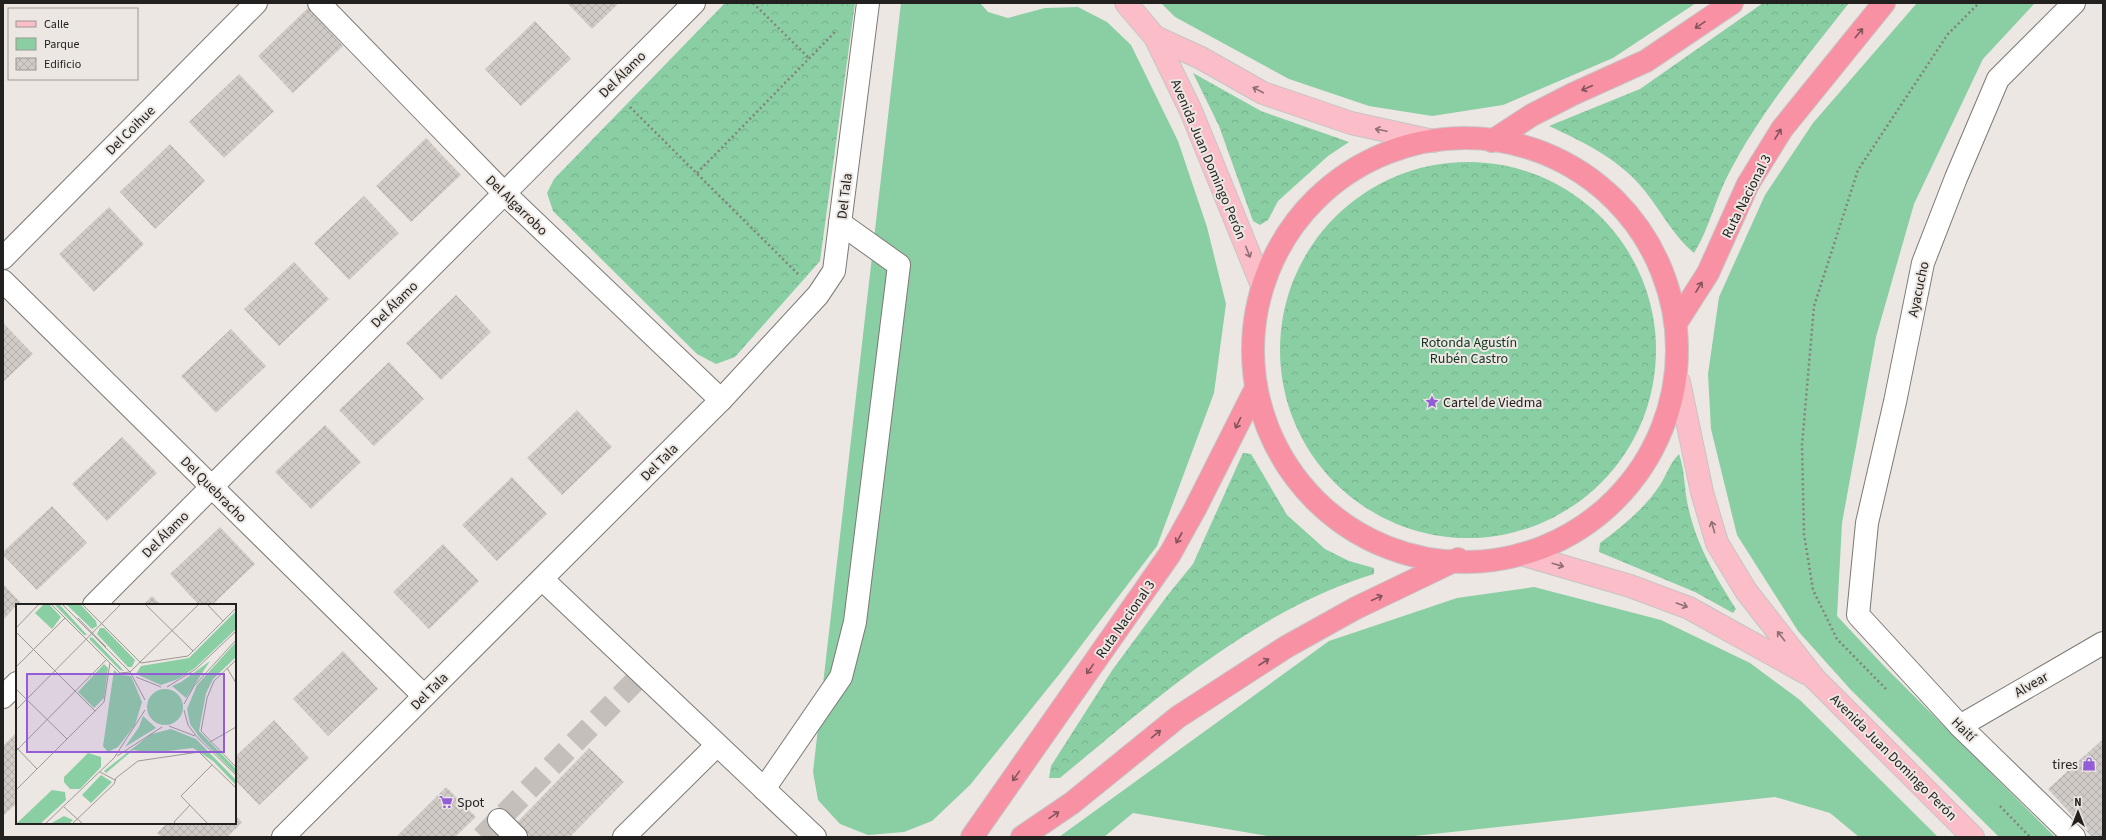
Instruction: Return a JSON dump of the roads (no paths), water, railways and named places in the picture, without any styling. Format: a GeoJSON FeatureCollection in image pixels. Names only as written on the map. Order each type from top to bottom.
{"type":"FeatureCollection","features":[{"type":"Feature","properties":{"kind":"highway"},"geometry":{"type":"LineString","coordinates":[[1492,141],[1539,112],[1646,61],[1732,3]]}},
{"type":"Feature","properties":{"kind":"highway","name":"Ruta Nacional 3"},"geometry":{"type":"LineString","coordinates":[[1678,320],[1708,273],[1748,184],[1782,129],[1884,3]]}},
{"type":"Feature","properties":{"kind":"highway"},"geometry":{"type":"LineString","coordinates":[[1433,141],[1492,141],[1551,157],[1615,198],[1657,253],[1678,320],[1679,382],[1660,446],[1613,509],[1562,542],[1520,554],[1488,560],[1417,556],[1355,531],[1298,483],[1262,421],[1256,388],[1253,354],[1255,314],[1261,283],[1273,252],[1297,217],[1324,187],[1352,169],[1407,143],[1433,141]]}},
{"type":"Feature","properties":{"kind":"highway","name":"Ruta Nacional 3"},"geometry":{"type":"LineString","coordinates":[[972,837],[1170,554],[1196,509],[1256,388]]}},
{"type":"Feature","properties":{"kind":"highway"},"geometry":{"type":"LineString","coordinates":[[1022,837],[1072,803],[1178,717],[1286,647],[1356,608],[1459,559]]}},
{"type":"Feature","properties":{"kind":"main road","name":"Avenida Juan Domingo Perón"},"geometry":{"type":"LineString","coordinates":[[1126,3],[1155,37],[1192,111],[1261,283]]}},
{"type":"Feature","properties":{"kind":"main road","name":"Avenida Juan Domingo Perón"},"geometry":{"type":"LineString","coordinates":[[1155,37],[1201,58],[1262,93],[1351,123],[1433,141]]}},
{"type":"Feature","properties":{"kind":"main road","name":"Avenida Juan Domingo Perón"},"geometry":{"type":"LineString","coordinates":[[1679,382],[1702,492],[1717,543],[1746,591],[1814,678],[1973,837]]}},
{"type":"Feature","properties":{"kind":"main road","name":"Avenida Juan Domingo Perón"},"geometry":{"type":"LineString","coordinates":[[1520,554],[1630,586],[1689,608],[1814,678]]}},
{"type":"Feature","properties":{"kind":"street","name":"Del Coihue"},"geometry":{"type":"LineString","coordinates":[[3,258],[256,3]]}},
{"type":"Feature","properties":{"kind":"street","name":"Del Algarrobo"},"geometry":{"type":"LineString","coordinates":[[319,3],[504,193],[721,400]]}},
{"type":"Feature","properties":{"kind":"street","name":"Del Álamo"},"geometry":{"type":"LineString","coordinates":[[95,604],[694,3]]}},
{"type":"Feature","properties":{"kind":"street","name":"Del Tala"},"geometry":{"type":"LineString","coordinates":[[284,837],[721,400],[818,295],[834,271],[868,3]]}},
{"type":"Feature","properties":{"kind":"street","name":"Ayacucho"},"geometry":{"type":"LineString","coordinates":[[1858,615],[1867,524],[1895,402],[1923,263],[1956,178],[1998,80],[2074,3]]}},
{"type":"Feature","properties":{"kind":"street"},"geometry":{"type":"LineString","coordinates":[[764,789],[841,677],[855,622],[899,265],[840,223]]}},
{"type":"Feature","properties":{"kind":"street","name":"Del Quebracho"},"geometry":{"type":"LineString","coordinates":[[3,281],[424,696]]}},
{"type":"Feature","properties":{"kind":"street"},"geometry":{"type":"LineString","coordinates":[[542,579],[814,837]]}},
{"type":"Feature","properties":{"kind":"street","name":"Haití"},"geometry":{"type":"LineString","coordinates":[[1858,615],[1960,726],[2074,837]]}},
{"type":"Feature","properties":{"kind":"street","name":"Alvear"},"geometry":{"type":"LineString","coordinates":[[1960,726],[2103,643]]}},
{"type":"Feature","properties":{"kind":"street"},"geometry":{"type":"LineString","coordinates":[[3,697],[16,684]]}},
{"type":"Feature","properties":{"kind":"street"},"geometry":{"type":"LineString","coordinates":[[624,837],[717,745]]}},
{"type":"Feature","properties":{"kind":"street"},"geometry":{"type":"LineString","coordinates":[[499,820],[516,837]]}},
{"type":"Feature","properties":{"kind":"tunnel"},"geometry":{"type":"LineString","coordinates":[[482,837],[642,674]]}},
{"type":"Feature","properties":{"kind":"place","name":"Cartel de Viedma"},"geometry":{"type":"Point","coordinates":[1432,402]}},
{"type":"Feature","properties":{"kind":"place","name":"tires"},"geometry":{"type":"Point","coordinates":[2089,764]}},
{"type":"Feature","properties":{"kind":"place","name":"Spot"},"geometry":{"type":"Point","coordinates":[446,802]}},
{"type":"Feature","properties":{"kind":"park label","name":"Rotonda Agustín Rubén Castro"},"geometry":{"type":"Point","coordinates":[1469,350]}}]}
